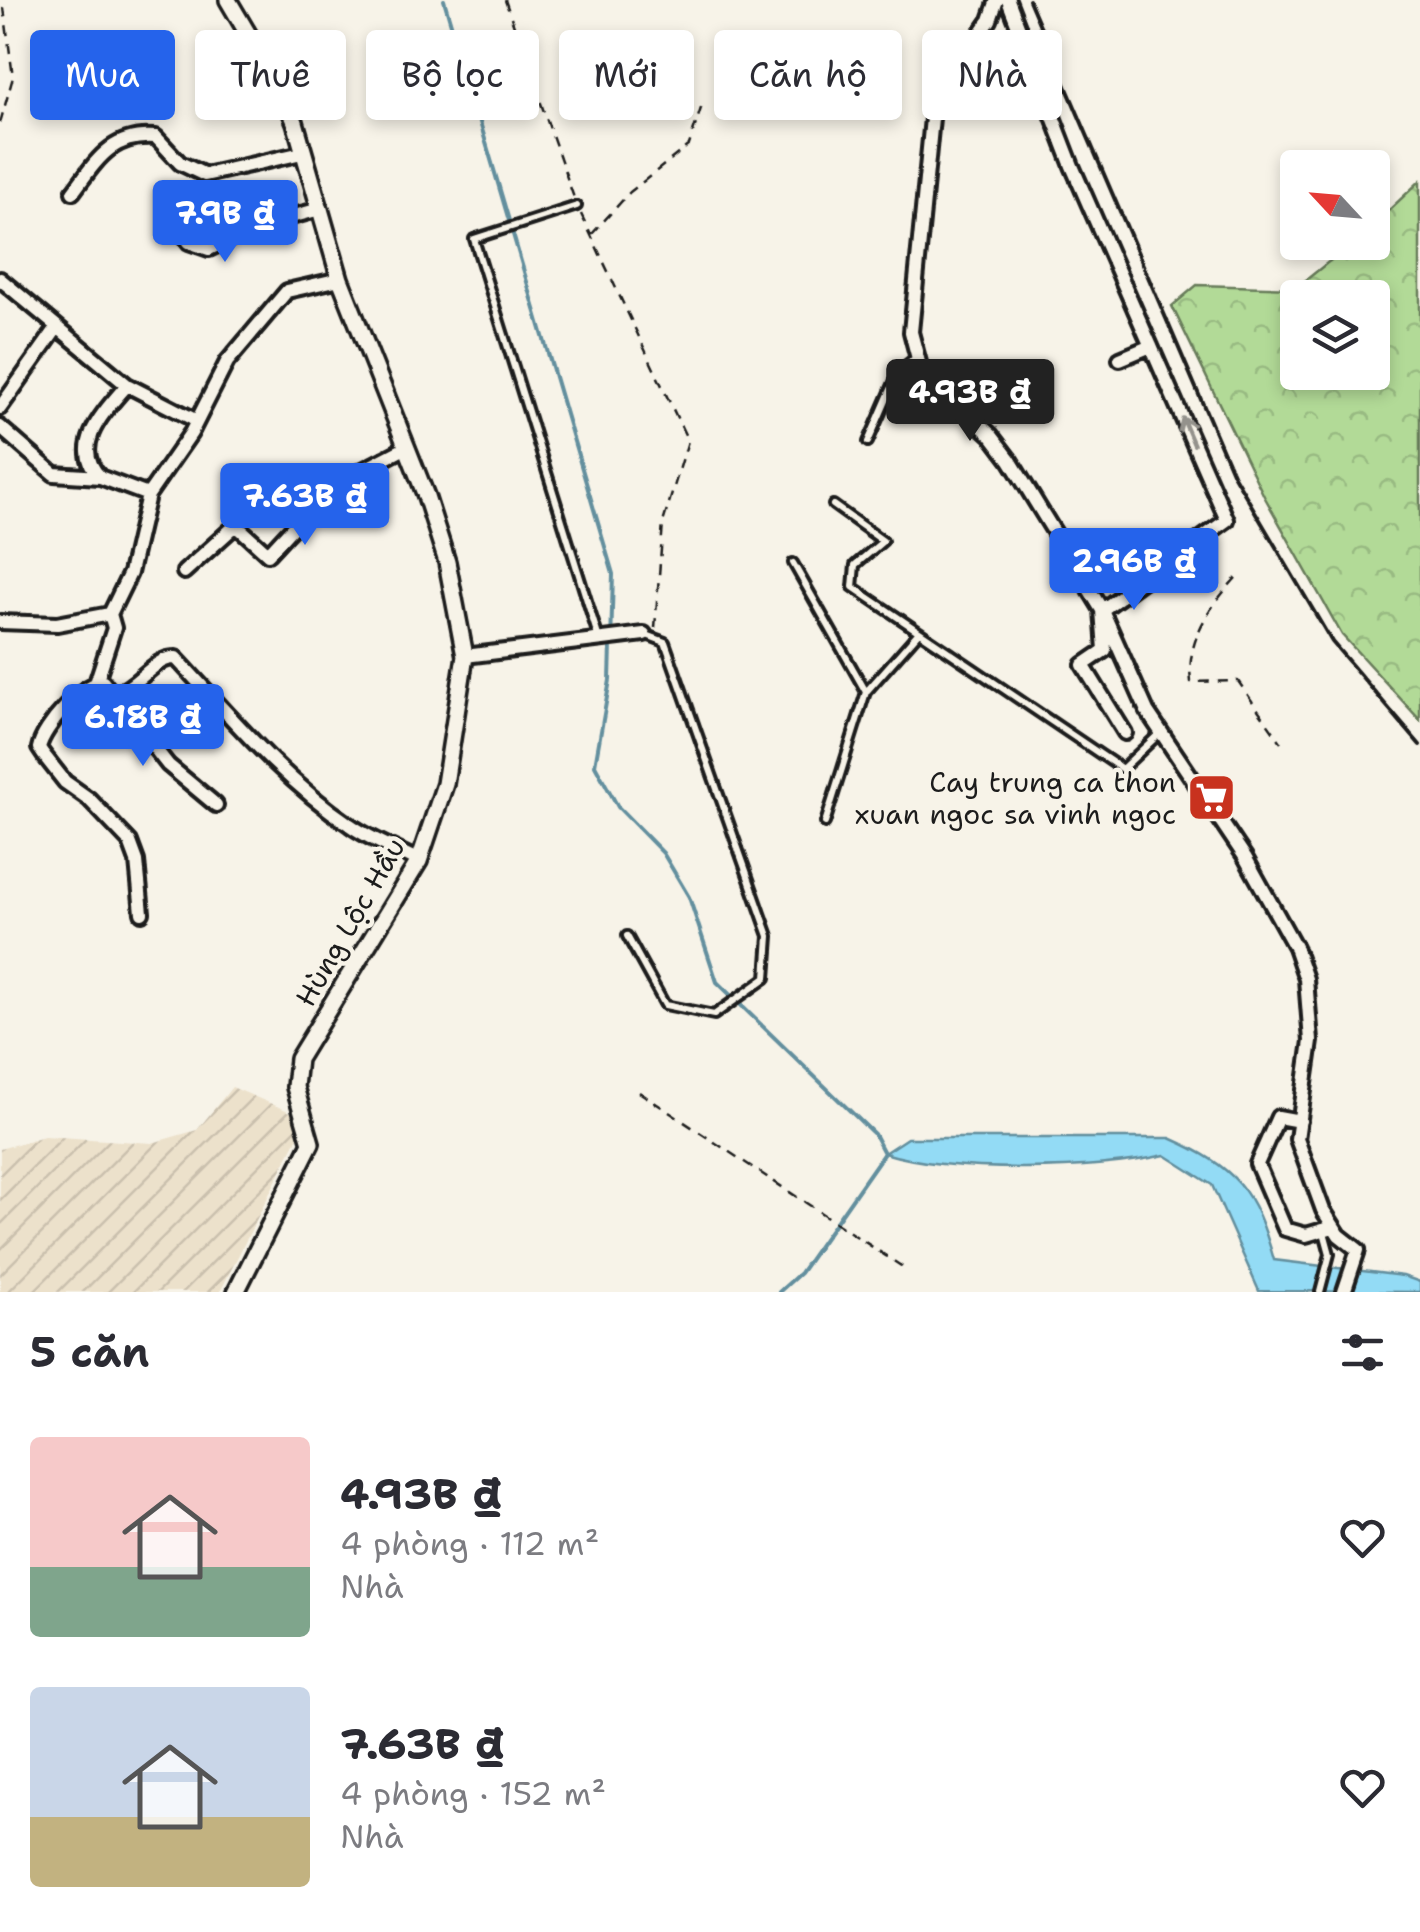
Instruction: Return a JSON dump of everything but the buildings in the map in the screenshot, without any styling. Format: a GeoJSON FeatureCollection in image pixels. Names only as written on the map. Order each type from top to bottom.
{"type":"FeatureCollection","features":[{"type":"Feature","properties":{"kind":"street","name":"Hùng Lộc Hầu"},"geometry":{"type":"LineString","coordinates":[[228,0],[284,95],[340,278],[447,562],[466,656],[445,784],[419,861],[298,1059],[295,1086],[312,1144],[236,1292]]}},
{"type":"Feature","properties":{"kind":"street"},"geometry":{"type":"LineString","coordinates":[[996,0],[990,20],[949,76],[934,104],[912,313],[914,358],[921,370],[991,435],[1102,610],[1160,734],[1245,857],[1302,962],[1311,1041],[1297,1139],[1328,1229],[1358,1250],[1344,1292]]}},
{"type":"Feature","properties":{"kind":"street"},"geometry":{"type":"LineString","coordinates":[[1008,0],[1050,109],[1227,520],[1102,610]]}},
{"type":"Feature","properties":{"kind":"street"},"geometry":{"type":"LineString","coordinates":[[73,192],[104,150],[129,137],[156,137],[180,163],[205,175],[302,153]]}},
{"type":"Feature","properties":{"kind":"street"},"geometry":{"type":"LineString","coordinates":[[168,207],[188,242],[208,249],[254,226],[320,209]]}},
{"type":"Feature","properties":{"kind":"street"},"geometry":{"type":"LineString","coordinates":[[142,913],[137,860],[130,842],[89,799],[65,782],[39,748],[42,735],[98,680],[114,628],[110,614],[130,574],[148,495],[197,421],[227,362],[278,299],[296,286],[340,278]]}},
{"type":"Feature","properties":{"kind":"street"},"geometry":{"type":"LineString","coordinates":[[0,280],[127,386],[197,421]]}},
{"type":"Feature","properties":{"kind":"street"},"geometry":{"type":"LineString","coordinates":[[0,408],[56,329]]}},
{"type":"Feature","properties":{"kind":"street"},"geometry":{"type":"LineString","coordinates":[[1120,359],[1151,346]]}},
{"type":"Feature","properties":{"kind":"street"},"geometry":{"type":"LineString","coordinates":[[100,477],[89,466],[87,442],[98,418],[127,386]]}},
{"type":"Feature","properties":{"kind":"street"},"geometry":{"type":"LineString","coordinates":[[0,427],[54,474],[100,477],[148,495]]}},
{"type":"Feature","properties":{"kind":"street"},"geometry":{"type":"LineString","coordinates":[[184,572],[236,525],[268,554],[330,487],[407,448]]}},
{"type":"Feature","properties":{"kind":"street"},"geometry":{"type":"LineString","coordinates":[[1102,610],[1105,650],[1084,665],[1125,733]]}},
{"type":"Feature","properties":{"kind":"street"},"geometry":{"type":"LineString","coordinates":[[0,622],[56,624],[110,614]]}},
{"type":"Feature","properties":{"kind":"street"},"geometry":{"type":"LineString","coordinates":[[466,656],[650,634]]}},
{"type":"Feature","properties":{"kind":"street"},"geometry":{"type":"LineString","coordinates":[[116,694],[143,681],[159,661],[176,658],[251,742],[292,780],[349,825],[419,861]]}},
{"type":"Feature","properties":{"kind":"street"},"geometry":{"type":"LineString","coordinates":[[98,680],[116,694],[168,766],[216,805]]}},
{"type":"Feature","properties":{"kind":"street"},"geometry":{"type":"LineString","coordinates":[[1300,1122],[1278,1118],[1257,1164],[1285,1228],[1306,1235],[1328,1229]]}},
{"type":"Feature","properties":{"kind":"lane"},"geometry":{"type":"LineString","coordinates":[[577,206],[474,239],[600,640]]}},
{"type":"Feature","properties":{"kind":"lane"},"geometry":{"type":"LineString","coordinates":[[868,442],[899,371],[914,358]]}},
{"type":"Feature","properties":{"kind":"lane"},"geometry":{"type":"LineString","coordinates":[[833,505],[883,540],[855,565],[853,588],[1122,769],[1160,734]]}},
{"type":"Feature","properties":{"kind":"lane"},"geometry":{"type":"LineString","coordinates":[[793,563],[866,692]]}},
{"type":"Feature","properties":{"kind":"lane"},"geometry":{"type":"LineString","coordinates":[[825,823],[866,692],[918,632]]}},
{"type":"Feature","properties":{"kind":"lane"},"geometry":{"type":"LineString","coordinates":[[627,936],[665,1005],[714,1015],[766,978],[768,936],[664,642],[650,634]]}},
{"type":"Feature","properties":{"kind":"lane"},"geometry":{"type":"LineString","coordinates":[[1320,1292],[1330,1254],[1328,1229]]}},
{"type":"Feature","properties":{"kind":"path"},"geometry":{"type":"LineString","coordinates":[[0,123],[13,78],[4,0]]}},
{"type":"Feature","properties":{"kind":"path"},"geometry":{"type":"LineString","coordinates":[[505,0],[577,206],[688,440],[663,523],[650,634]]}},
{"type":"Feature","properties":{"kind":"path"},"geometry":{"type":"LineString","coordinates":[[591,235],[630,192],[689,145],[702,104]]}},
{"type":"Feature","properties":{"kind":"path"},"geometry":{"type":"LineString","coordinates":[[1236,578],[1209,606],[1188,661],[1190,682],[1238,681],[1281,742]]}},
{"type":"Feature","properties":{"kind":"path"},"geometry":{"type":"LineString","coordinates":[[639,1092],[907,1270]]}},
{"type":"Feature","properties":{"kind":"shaded area"},"geometry":{"type":"Polygon","coordinates":[[[232,1087],[293,1113],[300,1133],[220,1292],[0,1292],[0,1149],[44,1136],[152,1143],[197,1130],[232,1087]]]}},
{"type":"Feature","properties":{"kind":"green space"},"geometry":{"type":"Polygon","coordinates":[[[1420,181],[1420,720],[1342,635],[1264,496],[1172,306],[1197,285],[1280,288],[1280,390],[1390,390],[1390,280],[1306,280],[1331,260],[1390,260],[1390,209],[1420,181]]]}},
{"type":"Feature","properties":{"kind":"water"},"geometry":{"type":"Polygon","coordinates":[[[907,1138],[1170,1138],[1211,1160],[1240,1184],[1259,1216],[1274,1260],[1403,1276],[1420,1282],[1420,1292],[1259,1291],[1212,1185],[1165,1155],[1101,1164],[1024,1168],[947,1164],[884,1153],[907,1138]]]}},
{"type":"Feature","properties":{"kind":"waterway"},"geometry":{"type":"LineString","coordinates":[[444,0],[613,574],[610,680],[595,765],[618,807],[663,853],[689,897],[717,982],[874,1134],[884,1153]]}},
{"type":"Feature","properties":{"kind":"waterway"},"geometry":{"type":"LineString","coordinates":[[779,1292],[800,1273],[884,1153]]}},
{"type":"Feature","properties":{"kind":"railway"},"geometry":{"type":"LineString","coordinates":[[1029,0],[1233,474],[1332,642],[1420,745]]}},
{"type":"Feature","properties":{"kind":"place","name":"Cay trung ca thon xuan ngoc sa vinh ngoc"},"geometry":{"type":"Point","coordinates":[1211,798]}}]}
